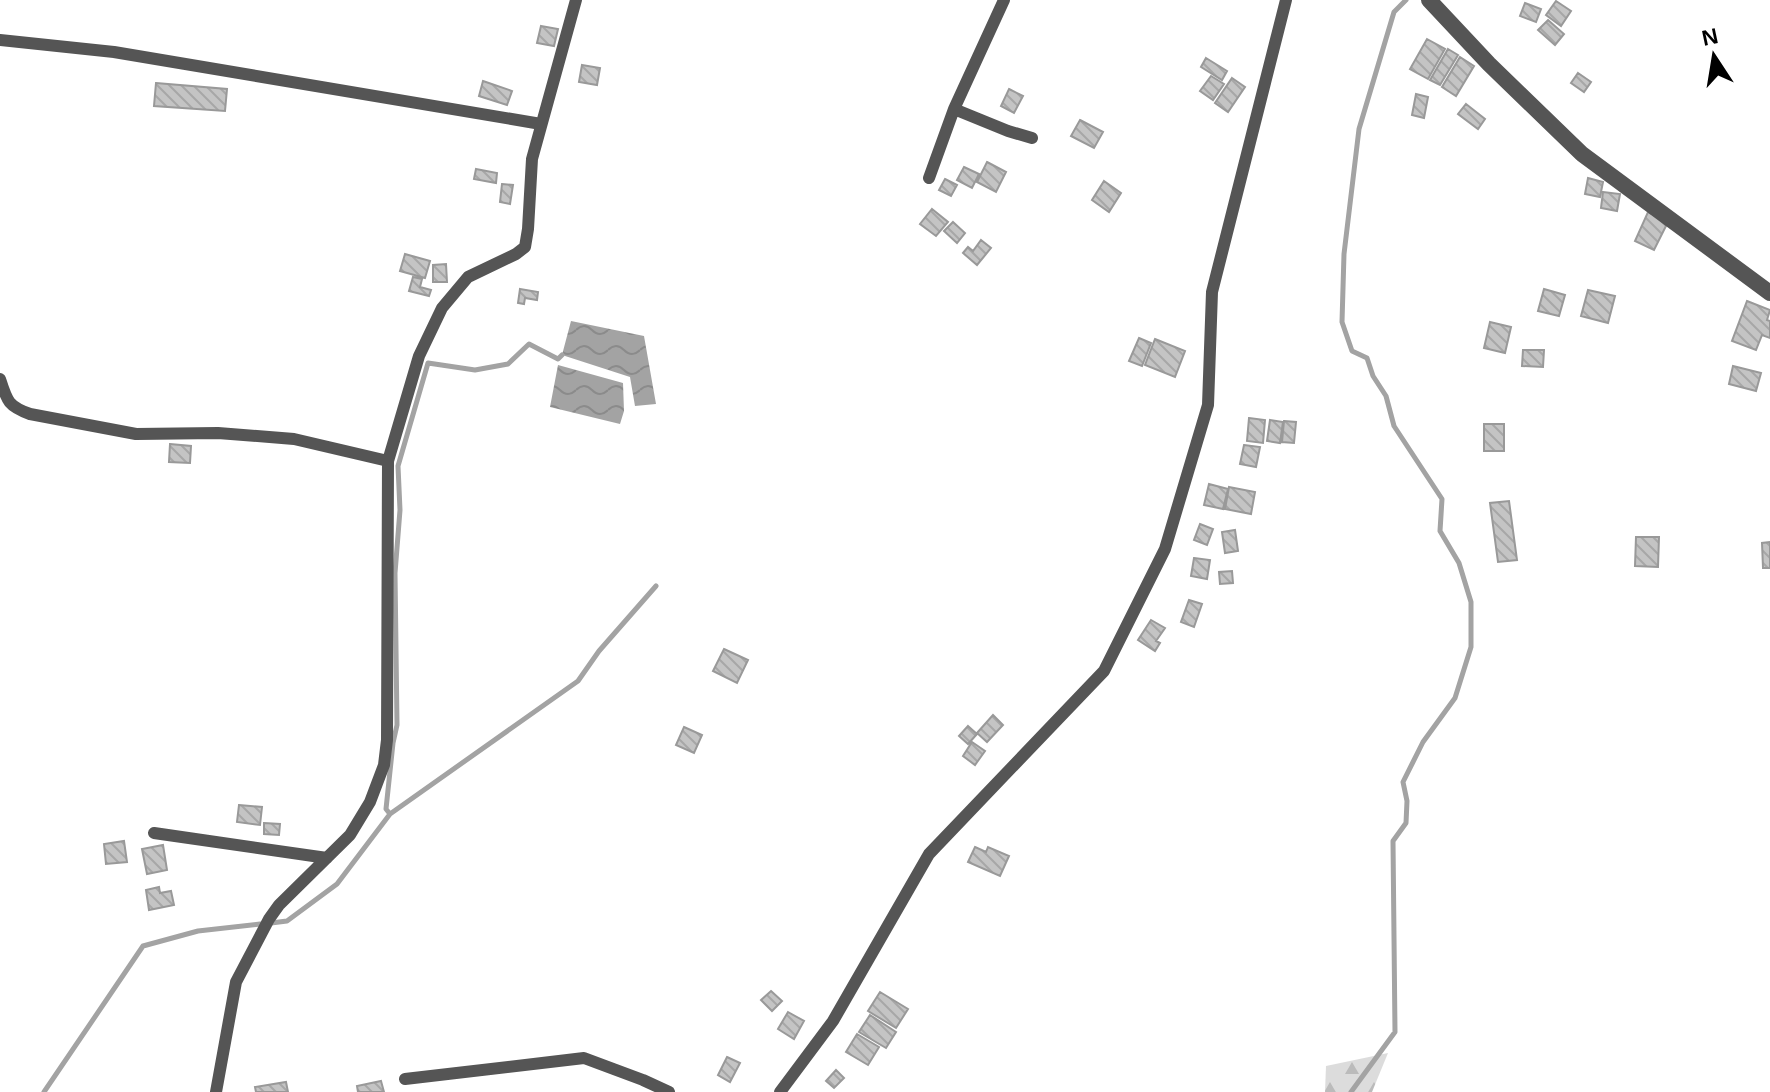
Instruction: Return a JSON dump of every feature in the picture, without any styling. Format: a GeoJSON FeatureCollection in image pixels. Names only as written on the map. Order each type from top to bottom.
{"type":"FeatureCollection","features":[{"type":"Feature","properties":{"kind":"street"},"geometry":{"type":"LineString","coordinates":[[216,1092],[236,982],[279,905],[350,835],[370,802],[384,765],[387,740],[388,461],[419,356],[442,308],[468,277],[525,247],[532,159],[576,0]]}},
{"type":"Feature","properties":{"kind":"street"},"geometry":{"type":"LineString","coordinates":[[929,178],[954,109],[1004,0]]}},
{"type":"Feature","properties":{"kind":"street"},"geometry":{"type":"LineString","coordinates":[[780,1092],[833,1021],[929,854],[1104,671],[1165,549],[1208,405],[1212,292],[1286,0]]}},
{"type":"Feature","properties":{"kind":"street"},"geometry":{"type":"LineString","coordinates":[[1429,0],[1489,64],[1582,154],[1770,293]]}},
{"type":"Feature","properties":{"kind":"street"},"geometry":{"type":"LineString","coordinates":[[0,40],[114,52],[541,124]]}},
{"type":"Feature","properties":{"kind":"street"},"geometry":{"type":"LineString","coordinates":[[954,109],[1032,138]]}},
{"type":"Feature","properties":{"kind":"street"},"geometry":{"type":"LineString","coordinates":[[0,379],[6,398],[14,408],[30,414],[136,434],[218,433],[294,439],[388,461]]}},
{"type":"Feature","properties":{"kind":"street"},"geometry":{"type":"LineString","coordinates":[[154,833],[327,858]]}},
{"type":"Feature","properties":{"kind":"street"},"geometry":{"type":"LineString","coordinates":[[405,1079],[584,1058],[669,1092]]}},
{"type":"Feature","properties":{"kind":"green space"},"geometry":{"type":"Polygon","coordinates":[[[1388,1053],[1372,1092],[1325,1092],[1326,1066],[1388,1053]]]}},
{"type":"Feature","properties":{"kind":"water"},"geometry":{"type":"Polygon","coordinates":[[[571,321],[644,336],[656,404],[635,406],[630,377],[562,355],[571,321]]]}},
{"type":"Feature","properties":{"kind":"water"},"geometry":{"type":"Polygon","coordinates":[[[558,365],[623,383],[624,411],[620,424],[550,407],[558,365]]]}},
{"type":"Feature","properties":{"kind":"building"},"geometry":{"type":"Polygon","coordinates":[[[1556,1],[1571,11],[1561,26],[1546,15],[1556,1]]]}},
{"type":"Feature","properties":{"kind":"building"},"geometry":{"type":"Polygon","coordinates":[[[1525,3],[1541,9],[1536,22],[1520,16],[1525,3]]]}},
{"type":"Feature","properties":{"kind":"building"},"geometry":{"type":"Polygon","coordinates":[[[1548,20],[1564,34],[1555,45],[1538,30],[1548,20]]]}},
{"type":"Feature","properties":{"kind":"building"},"geometry":{"type":"Polygon","coordinates":[[[541,26],[558,29],[554,46],[537,43],[541,26]]]}},
{"type":"Feature","properties":{"kind":"building"},"geometry":{"type":"Polygon","coordinates":[[[1427,39],[1445,49],[1428,79],[1410,69],[1427,39]]]}},
{"type":"Feature","properties":{"kind":"building"},"geometry":{"type":"Polygon","coordinates":[[[1448,49],[1458,55],[1440,85],[1430,80],[1448,49]]]}},
{"type":"Feature","properties":{"kind":"building"},"geometry":{"type":"Polygon","coordinates":[[[1460,57],[1474,66],[1456,96],[1442,87],[1460,57]]]}},
{"type":"Feature","properties":{"kind":"building"},"geometry":{"type":"Polygon","coordinates":[[[1206,58],[1227,71],[1222,80],[1201,67],[1206,58]]]}},
{"type":"Feature","properties":{"kind":"building"},"geometry":{"type":"Polygon","coordinates":[[[582,65],[600,68],[597,85],[579,82],[582,65]]]}},
{"type":"Feature","properties":{"kind":"building"},"geometry":{"type":"Polygon","coordinates":[[[1578,73],[1591,82],[1584,92],[1571,83],[1578,73]]]}},
{"type":"Feature","properties":{"kind":"building"},"geometry":{"type":"Polygon","coordinates":[[[1211,76],[1224,84],[1213,100],[1200,91],[1211,76]]]}},
{"type":"Feature","properties":{"kind":"building"},"geometry":{"type":"Polygon","coordinates":[[[1232,78],[1245,87],[1228,112],[1215,103],[1232,78]]]}},
{"type":"Feature","properties":{"kind":"building"},"geometry":{"type":"Polygon","coordinates":[[[483,81],[512,91],[507,105],[479,96],[483,81]]]}},
{"type":"Feature","properties":{"kind":"building"},"geometry":{"type":"Polygon","coordinates":[[[156,83],[227,89],[225,111],[154,106],[156,83]]]}},
{"type":"Feature","properties":{"kind":"building"},"geometry":{"type":"Polygon","coordinates":[[[1009,89],[1023,96],[1014,113],[1001,106],[1009,89]]]}},
{"type":"Feature","properties":{"kind":"building"},"geometry":{"type":"Polygon","coordinates":[[[1416,94],[1428,97],[1424,118],[1412,115],[1416,94]]]}},
{"type":"Feature","properties":{"kind":"building"},"geometry":{"type":"Polygon","coordinates":[[[1466,104],[1485,119],[1478,129],[1458,114],[1466,104]]]}},
{"type":"Feature","properties":{"kind":"building"},"geometry":{"type":"Polygon","coordinates":[[[1080,120],[1103,132],[1094,148],[1071,136],[1080,120]]]}},
{"type":"Feature","properties":{"kind":"building"},"geometry":{"type":"Polygon","coordinates":[[[987,162],[1006,172],[996,192],[977,182],[987,162]]]}},
{"type":"Feature","properties":{"kind":"building"},"geometry":{"type":"Polygon","coordinates":[[[964,167],[979,174],[972,188],[957,180],[964,167]]]}},
{"type":"Feature","properties":{"kind":"building"},"geometry":{"type":"Polygon","coordinates":[[[476,169],[497,173],[496,183],[474,179],[476,169]]]}},
{"type":"Feature","properties":{"kind":"building"},"geometry":{"type":"Polygon","coordinates":[[[1588,178],[1603,182],[1600,197],[1585,194],[1588,178]]]}},
{"type":"Feature","properties":{"kind":"building"},"geometry":{"type":"Polygon","coordinates":[[[945,179],[957,185],[951,196],[939,190],[945,179]]]}},
{"type":"Feature","properties":{"kind":"building"},"geometry":{"type":"Polygon","coordinates":[[[1104,181],[1121,193],[1109,212],[1092,200],[1104,181]]]}},
{"type":"Feature","properties":{"kind":"building"},"geometry":{"type":"Polygon","coordinates":[[[502,184],[513,185],[510,204],[500,202],[502,184]]]}},
{"type":"Feature","properties":{"kind":"building"},"geometry":{"type":"Polygon","coordinates":[[[1603,192],[1620,194],[1617,211],[1601,208],[1603,192]]]}},
{"type":"Feature","properties":{"kind":"building"},"geometry":{"type":"Polygon","coordinates":[[[932,209],[948,222],[936,236],[920,224],[932,209]]]}},
{"type":"Feature","properties":{"kind":"building"},"geometry":{"type":"Polygon","coordinates":[[[1648,212],[1668,222],[1654,250],[1635,241],[1648,212]]]}},
{"type":"Feature","properties":{"kind":"building"},"geometry":{"type":"Polygon","coordinates":[[[953,222],[965,233],[957,243],[944,231],[953,222]]]}},
{"type":"Feature","properties":{"kind":"building"},"geometry":{"type":"Polygon","coordinates":[[[981,240],[991,248],[977,265],[963,253],[968,247],[973,251],[981,240]]]}},
{"type":"Feature","properties":{"kind":"building"},"geometry":{"type":"Polygon","coordinates":[[[405,254],[430,261],[425,278],[400,271],[405,254]]]}},
{"type":"Feature","properties":{"kind":"building"},"geometry":{"type":"Polygon","coordinates":[[[446,264],[447,282],[433,282],[433,265],[446,264]]]}},
{"type":"Feature","properties":{"kind":"building"},"geometry":{"type":"Polygon","coordinates":[[[413,277],[422,279],[420,287],[431,290],[429,296],[409,291],[413,277]]]}},
{"type":"Feature","properties":{"kind":"building"},"geometry":{"type":"Polygon","coordinates":[[[520,289],[538,292],[537,300],[525,298],[524,304],[518,303],[520,289]]]}},
{"type":"Feature","properties":{"kind":"building"},"geometry":{"type":"Polygon","coordinates":[[[1544,289],[1565,295],[1559,316],[1538,311],[1544,289]]]}},
{"type":"Feature","properties":{"kind":"building"},"geometry":{"type":"Polygon","coordinates":[[[1588,290],[1615,296],[1608,323],[1581,316],[1588,290]]]}},
{"type":"Feature","properties":{"kind":"building"},"geometry":{"type":"Polygon","coordinates":[[[1747,301],[1770,310],[1767,320],[1770,321],[1770,338],[1762,335],[1756,350],[1732,341],[1747,301]]]}},
{"type":"Feature","properties":{"kind":"building"},"geometry":{"type":"Polygon","coordinates":[[[1490,322],[1511,327],[1505,353],[1484,348],[1490,322]]]}},
{"type":"Feature","properties":{"kind":"building"},"geometry":{"type":"Polygon","coordinates":[[[1139,338],[1151,343],[1142,366],[1129,361],[1139,338]]]}},
{"type":"Feature","properties":{"kind":"building"},"geometry":{"type":"Polygon","coordinates":[[[1155,339],[1185,351],[1175,377],[1145,365],[1155,339]]]}},
{"type":"Feature","properties":{"kind":"building"},"geometry":{"type":"Polygon","coordinates":[[[1523,350],[1544,350],[1543,367],[1522,366],[1523,350]]]}},
{"type":"Feature","properties":{"kind":"building"},"geometry":{"type":"Polygon","coordinates":[[[1733,366],[1761,373],[1756,391],[1729,384],[1733,366]]]}},
{"type":"Feature","properties":{"kind":"building"},"geometry":{"type":"Polygon","coordinates":[[[1249,418],[1265,420],[1263,443],[1247,441],[1249,418]]]}},
{"type":"Feature","properties":{"kind":"building"},"geometry":{"type":"Polygon","coordinates":[[[1270,420],[1283,422],[1280,443],[1267,441],[1270,420]]]}},
{"type":"Feature","properties":{"kind":"building"},"geometry":{"type":"Polygon","coordinates":[[[1284,421],[1296,422],[1294,443],[1282,442],[1284,421]]]}},
{"type":"Feature","properties":{"kind":"building"},"geometry":{"type":"Polygon","coordinates":[[[1484,424],[1504,424],[1504,451],[1484,451],[1484,424]]]}},
{"type":"Feature","properties":{"kind":"building"},"geometry":{"type":"Polygon","coordinates":[[[170,444],[191,446],[190,463],[169,462],[170,444]]]}},
{"type":"Feature","properties":{"kind":"building"},"geometry":{"type":"Polygon","coordinates":[[[1244,445],[1260,447],[1256,467],[1240,464],[1244,445]]]}},
{"type":"Feature","properties":{"kind":"building"},"geometry":{"type":"Polygon","coordinates":[[[1209,484],[1228,489],[1223,509],[1204,505],[1209,484]]]}},
{"type":"Feature","properties":{"kind":"building"},"geometry":{"type":"Polygon","coordinates":[[[1229,487],[1255,492],[1251,514],[1225,509],[1229,487]]]}},
{"type":"Feature","properties":{"kind":"building"},"geometry":{"type":"Polygon","coordinates":[[[1509,501],[1517,560],[1498,562],[1490,503],[1509,501]]]}},
{"type":"Feature","properties":{"kind":"building"},"geometry":{"type":"Polygon","coordinates":[[[1200,524],[1213,529],[1207,545],[1194,540],[1200,524]]]}},
{"type":"Feature","properties":{"kind":"building"},"geometry":{"type":"Polygon","coordinates":[[[1235,530],[1238,551],[1225,553],[1222,532],[1235,530]]]}},
{"type":"Feature","properties":{"kind":"building"},"geometry":{"type":"Polygon","coordinates":[[[1636,537],[1659,537],[1658,567],[1635,566],[1636,537]]]}},
{"type":"Feature","properties":{"kind":"building"},"geometry":{"type":"Polygon","coordinates":[[[1770,542],[1770,568],[1763,568],[1762,543],[1770,542]]]}},
{"type":"Feature","properties":{"kind":"building"},"geometry":{"type":"Polygon","coordinates":[[[1194,558],[1210,560],[1207,579],[1191,576],[1194,558]]]}},
{"type":"Feature","properties":{"kind":"building"},"geometry":{"type":"Polygon","coordinates":[[[1232,571],[1233,583],[1220,584],[1219,572],[1232,571]]]}},
{"type":"Feature","properties":{"kind":"building"},"geometry":{"type":"Polygon","coordinates":[[[1189,600],[1202,604],[1194,627],[1181,622],[1189,600]]]}},
{"type":"Feature","properties":{"kind":"building"},"geometry":{"type":"Polygon","coordinates":[[[1151,620],[1165,628],[1156,641],[1160,643],[1155,651],[1138,640],[1151,620]]]}},
{"type":"Feature","properties":{"kind":"building"},"geometry":{"type":"Polygon","coordinates":[[[724,649],[748,660],[737,683],[713,671],[724,649]]]}},
{"type":"Feature","properties":{"kind":"building"},"geometry":{"type":"Polygon","coordinates":[[[993,715],[1003,725],[987,742],[977,733],[993,715]]]}},
{"type":"Feature","properties":{"kind":"building"},"geometry":{"type":"Polygon","coordinates":[[[968,726],[977,734],[968,744],[959,736],[968,726]]]}},
{"type":"Feature","properties":{"kind":"building"},"geometry":{"type":"Polygon","coordinates":[[[684,727],[702,735],[694,753],[676,745],[684,727]]]}},
{"type":"Feature","properties":{"kind":"building"},"geometry":{"type":"Polygon","coordinates":[[[972,742],[985,751],[975,765],[963,756],[972,742]]]}},
{"type":"Feature","properties":{"kind":"building"},"geometry":{"type":"Polygon","coordinates":[[[239,805],[262,807],[260,825],[237,822],[239,805]]]}},
{"type":"Feature","properties":{"kind":"building"},"geometry":{"type":"Polygon","coordinates":[[[264,823],[280,824],[279,835],[264,834],[264,823]]]}},
{"type":"Feature","properties":{"kind":"building"},"geometry":{"type":"Polygon","coordinates":[[[124,841],[127,862],[106,864],[104,844],[124,841]]]}},
{"type":"Feature","properties":{"kind":"building"},"geometry":{"type":"Polygon","coordinates":[[[163,845],[167,870],[147,874],[142,849],[163,845]]]}},
{"type":"Feature","properties":{"kind":"building"},"geometry":{"type":"Polygon","coordinates":[[[975,847],[986,852],[988,847],[1009,856],[1000,876],[968,862],[975,847]]]}},
{"type":"Feature","properties":{"kind":"building"},"geometry":{"type":"Polygon","coordinates":[[[159,887],[160,893],[171,891],[174,905],[149,910],[146,890],[159,887]]]}},
{"type":"Feature","properties":{"kind":"building"},"geometry":{"type":"Polygon","coordinates":[[[771,991],[782,1001],[772,1011],[761,1000],[771,991]]]}},
{"type":"Feature","properties":{"kind":"building"},"geometry":{"type":"Polygon","coordinates":[[[880,992],[908,1009],[896,1028],[868,1011],[880,992]]]}},
{"type":"Feature","properties":{"kind":"building"},"geometry":{"type":"Polygon","coordinates":[[[788,1012],[804,1021],[794,1039],[778,1029],[788,1012]]]}},
{"type":"Feature","properties":{"kind":"building"},"geometry":{"type":"Polygon","coordinates":[[[870,1015],[896,1032],[886,1048],[859,1032],[870,1015]]]}},
{"type":"Feature","properties":{"kind":"building"},"geometry":{"type":"Polygon","coordinates":[[[857,1034],[879,1047],[868,1065],[846,1052],[857,1034]]]}},
{"type":"Feature","properties":{"kind":"building"},"geometry":{"type":"Polygon","coordinates":[[[727,1057],[740,1063],[730,1082],[718,1075],[727,1057]]]}},
{"type":"Feature","properties":{"kind":"building"},"geometry":{"type":"Polygon","coordinates":[[[836,1070],[844,1078],[834,1088],[826,1081],[836,1070]]]}},
{"type":"Feature","properties":{"kind":"building"},"geometry":{"type":"Polygon","coordinates":[[[381,1081],[384,1092],[358,1092],[357,1086],[381,1081]]]}},
{"type":"Feature","properties":{"kind":"building"},"geometry":{"type":"Polygon","coordinates":[[[286,1082],[288,1092],[256,1092],[255,1087],[286,1082]]]}},
{"type":"Feature","properties":{"kind":"waterway"},"geometry":{"type":"LineString","coordinates":[[1351,1092],[1395,1032],[1393,841],[1406,823],[1407,801],[1403,782],[1423,742],[1455,698],[1471,647],[1471,602],[1459,563],[1440,531],[1442,499],[1394,426],[1386,396],[1373,376],[1367,358],[1352,351],[1342,322],[1344,254],[1359,129],[1394,12],[1406,0]]}},
{"type":"Feature","properties":{"kind":"waterway"},"geometry":{"type":"LineString","coordinates":[[390,814],[386,809],[397,725],[395,573],[400,510],[398,466],[428,363],[475,370],[508,364],[529,344],[558,359],[562,355]]}},
{"type":"Feature","properties":{"kind":"waterway"},"geometry":{"type":"LineString","coordinates":[[271,923],[287,921],[337,884],[390,814],[578,681],[599,651],[656,586]]}},
{"type":"Feature","properties":{"kind":"waterway"},"geometry":{"type":"LineString","coordinates":[[44,1092],[143,946],[198,931],[260,924]]}}]}
